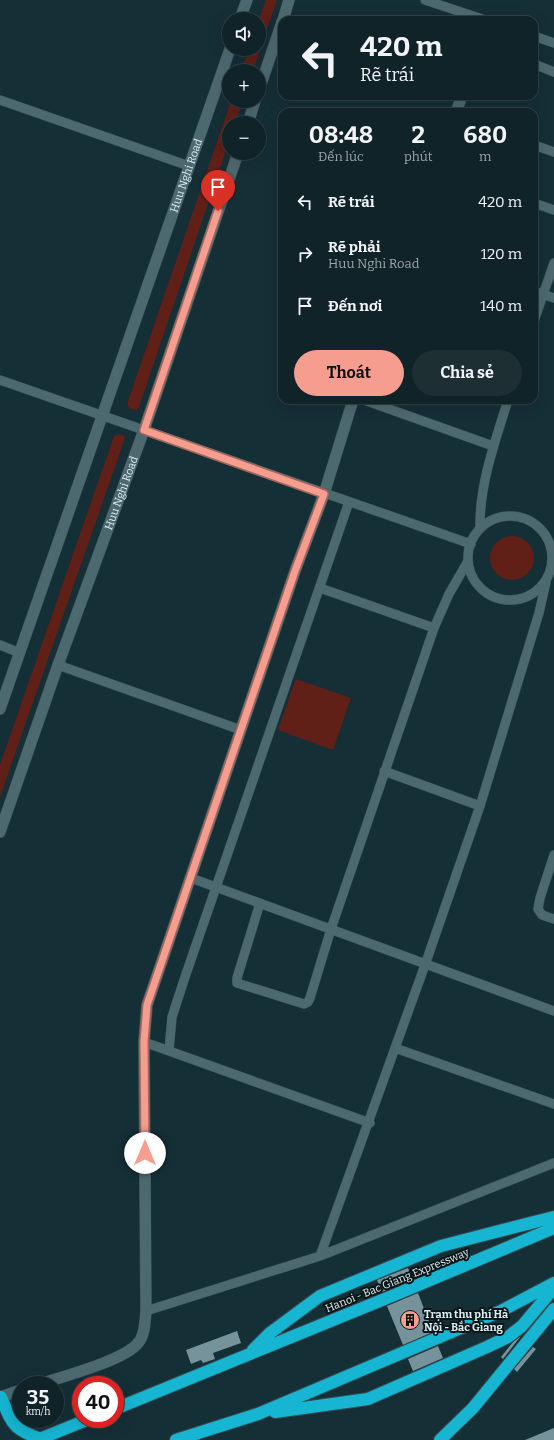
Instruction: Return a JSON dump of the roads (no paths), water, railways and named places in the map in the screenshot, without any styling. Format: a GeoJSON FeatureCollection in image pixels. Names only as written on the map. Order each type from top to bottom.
{"type":"FeatureCollection","features":[{"type":"Feature","properties":{"kind":"highway","name":"Hanoi - Bac Giang Expressway"},"geometry":{"type":"LineString","coordinates":[[250,1354],[270,1333],[320,1296],[441,1246],[554,1217]]}},
{"type":"Feature","properties":{"kind":"highway","name":"Hanoi - Bac Giang Expressway"},"geometry":{"type":"LineString","coordinates":[[124,1404],[554,1228]]}},
{"type":"Feature","properties":{"kind":"highway"},"geometry":{"type":"LineString","coordinates":[[176,1440],[258,1414],[494,1314],[554,1283]]}},
{"type":"Feature","properties":{"kind":"highway"},"geometry":{"type":"LineString","coordinates":[[258,1414],[368,1399],[508,1337],[522,1326],[554,1288]]}},
{"type":"Feature","properties":{"kind":"highway"},"geometry":{"type":"LineString","coordinates":[[440,1440],[473,1408],[554,1309]]}},
{"type":"Feature","properties":{"kind":"highway"},"geometry":{"type":"LineString","coordinates":[[0,1396],[13,1424],[24,1433],[39,1439],[72,1426]]}},
{"type":"Feature","properties":{"kind":"main road"},"geometry":{"type":"LineString","coordinates":[[242,12],[246,0]]}},
{"type":"Feature","properties":{"kind":"main road"},"geometry":{"type":"LineString","coordinates":[[284,16],[290,0]]}},
{"type":"Feature","properties":{"kind":"main road"},"geometry":{"type":"LineString","coordinates":[[266,69],[278,33]]}},
{"type":"Feature","properties":{"kind":"main road","name":"Huu Nghi Road"},"geometry":{"type":"LineString","coordinates":[[0,709],[228,56]]}},
{"type":"Feature","properties":{"kind":"main road","name":"Huu Nghi Road"},"geometry":{"type":"LineString","coordinates":[[0,832],[58,665],[144,430],[236,160]]}},
{"type":"Feature","properties":{"kind":"main road"},"geometry":{"type":"LineString","coordinates":[[64,1376],[108,1361],[131,1350],[140,1342],[146,1311],[144,1042],[147,1005],[295,571],[324,494],[352,404]]}},
{"type":"Feature","properties":{"kind":"main road"},"geometry":{"type":"LineString","coordinates":[[0,1396],[12,1393]]}},
{"type":"Feature","properties":{"kind":"street"},"geometry":{"type":"LineString","coordinates":[[425,0],[472,16]]}},
{"type":"Feature","properties":{"kind":"street"},"geometry":{"type":"LineString","coordinates":[[538,37],[554,43]]}},
{"type":"Feature","properties":{"kind":"street"},"geometry":{"type":"LineString","coordinates":[[538,66],[554,72]]}},
{"type":"Feature","properties":{"kind":"street"},"geometry":{"type":"LineString","coordinates":[[0,100],[189,166]]}},
{"type":"Feature","properties":{"kind":"street"},"geometry":{"type":"LineString","coordinates":[[538,146],[554,152]]}},
{"type":"Feature","properties":{"kind":"street"},"geometry":{"type":"LineString","coordinates":[[538,204],[554,210]]}},
{"type":"Feature","properties":{"kind":"street"},"geometry":{"type":"LineString","coordinates":[[538,309],[554,263]]}},
{"type":"Feature","properties":{"kind":"street"},"geometry":{"type":"LineString","coordinates":[[538,292],[554,298]]}},
{"type":"Feature","properties":{"kind":"street"},"geometry":{"type":"LineString","coordinates":[[0,380],[471,544]]}},
{"type":"Feature","properties":{"kind":"street"},"geometry":{"type":"LineString","coordinates":[[375,404],[493,446]]}},
{"type":"Feature","properties":{"kind":"street"},"geometry":{"type":"LineString","coordinates":[[480,529],[482,494],[493,446],[507,404]]}},
{"type":"Feature","properties":{"kind":"street"},"geometry":{"type":"LineString","coordinates":[[169,1050],[172,1017],[349,502]]}},
{"type":"Feature","properties":{"kind":"street"},"geometry":{"type":"LineString","coordinates":[[260,903],[237,978],[237,983],[242,986],[304,1004],[308,1002],[331,928],[434,628],[449,594],[468,561],[471,544],[480,529],[485,524],[498,518],[521,517],[540,528],[549,540],[553,554],[549,579],[539,613],[480,806],[370,1123],[320,1256]]}},
{"type":"Feature","properties":{"kind":"street"},"geometry":{"type":"LineString","coordinates":[[468,561],[470,570],[477,583],[487,593],[501,599],[515,600],[527,597],[540,589],[549,579]]}},
{"type":"Feature","properties":{"kind":"street"},"geometry":{"type":"LineString","coordinates":[[320,588],[434,628]]}},
{"type":"Feature","properties":{"kind":"street"},"geometry":{"type":"LineString","coordinates":[[0,645],[20,653]]}},
{"type":"Feature","properties":{"kind":"street"},"geometry":{"type":"LineString","coordinates":[[58,665],[241,730]]}},
{"type":"Feature","properties":{"kind":"street"},"geometry":{"type":"LineString","coordinates":[[384,771],[480,806]]}},
{"type":"Feature","properties":{"kind":"street"},"geometry":{"type":"LineString","coordinates":[[554,855],[540,898],[538,909],[542,915],[554,920]]}},
{"type":"Feature","properties":{"kind":"street"},"geometry":{"type":"LineString","coordinates":[[191,878],[331,928],[425,965],[554,1012]]}},
{"type":"Feature","properties":{"kind":"street"},"geometry":{"type":"LineString","coordinates":[[144,1042],[370,1123]]}},
{"type":"Feature","properties":{"kind":"street"},"geometry":{"type":"LineString","coordinates":[[395,1048],[554,1104]]}},
{"type":"Feature","properties":{"kind":"street"},"geometry":{"type":"LineString","coordinates":[[146,1311],[320,1256],[554,1163]]}},
{"type":"Feature","properties":{"kind":"place","name":"Trạm thu phí Hà Nội - Bắc Giang"},"geometry":{"type":"Point","coordinates":[410,1320]}}]}
